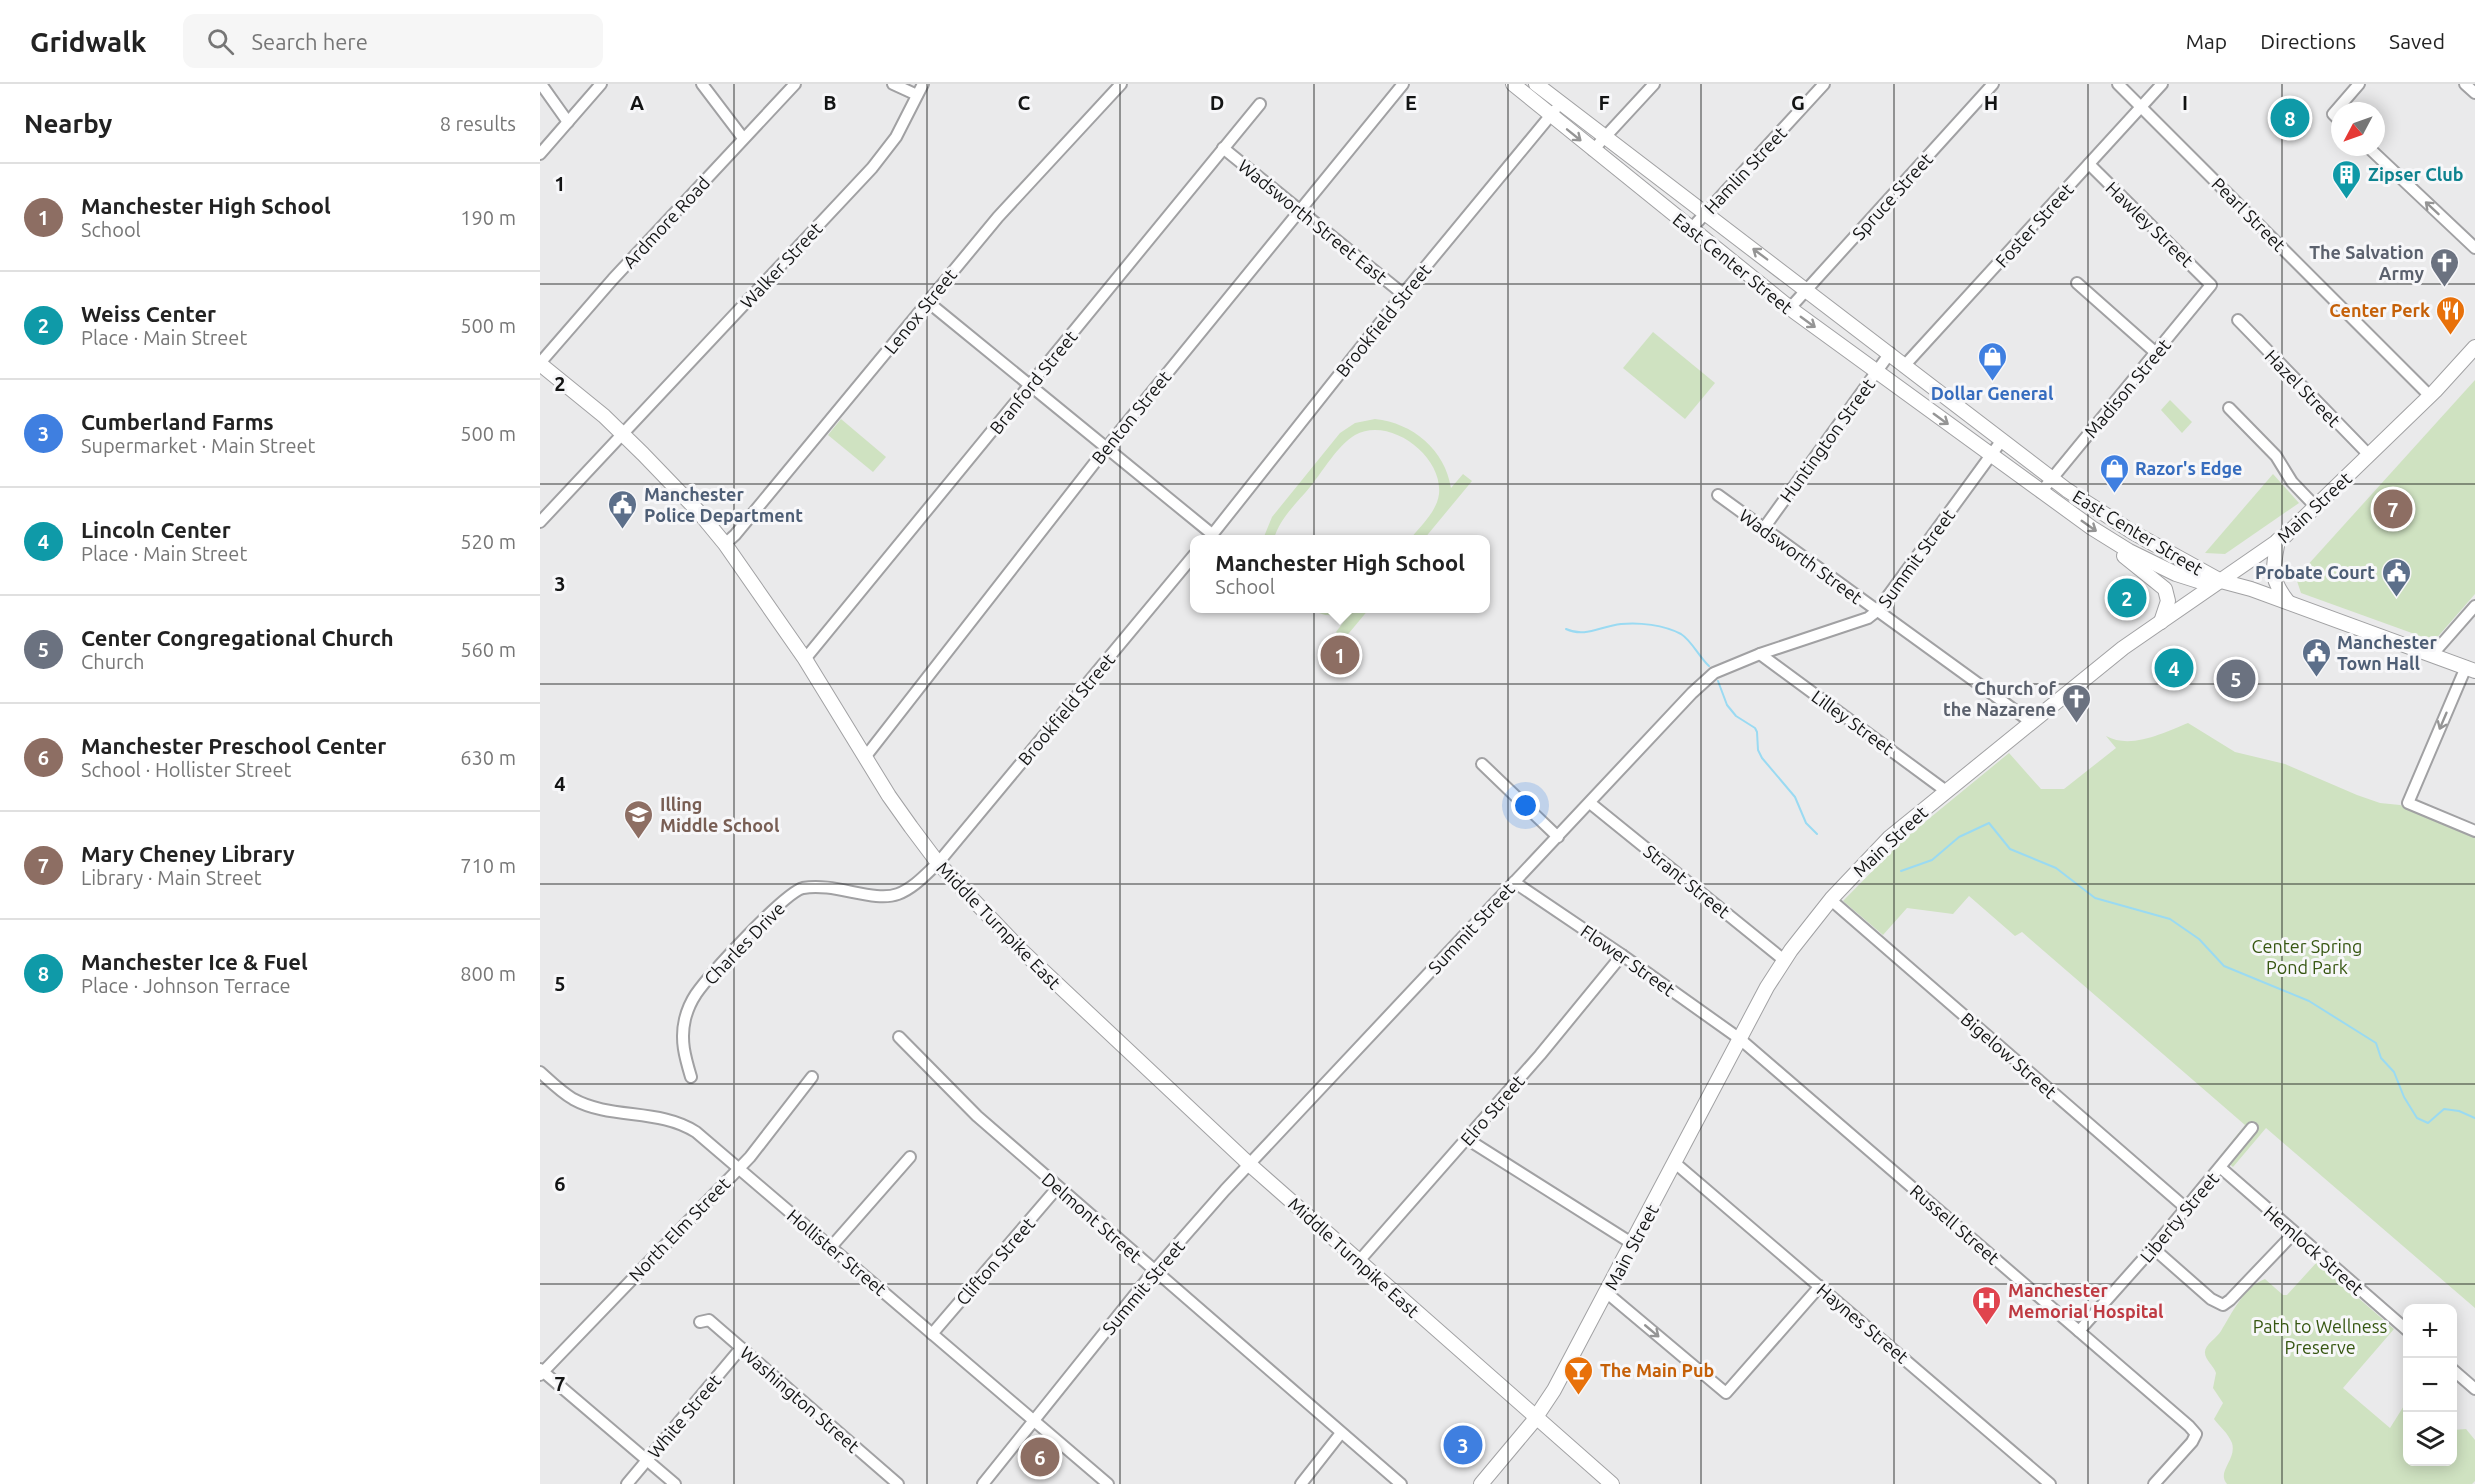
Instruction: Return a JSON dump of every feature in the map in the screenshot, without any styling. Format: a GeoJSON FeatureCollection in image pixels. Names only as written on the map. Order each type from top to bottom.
{"type":"FeatureCollection","features":[{"type":"Feature","properties":{"kind":"main road","name":"East Center Street"},"geometry":{"type":"LineString","coordinates":[[1513,84],[1790,308],[2041,492],[2109,539],[2176,574],[2199,581],[2221,581]]}},
{"type":"Feature","properties":{"kind":"main road","name":"East Center Street"},"geometry":{"type":"LineString","coordinates":[[1536,84],[2052,479],[2118,524],[2221,581]]}},
{"type":"Feature","properties":{"kind":"main road","name":"Main Street"},"geometry":{"type":"LineString","coordinates":[[1481,1484],[1536,1418],[1560,1381],[1784,960],[1831,900],[1881,845],[2031,722],[2123,648],[2278,540],[2369,456],[2430,396],[2475,347]]}},
{"type":"Feature","properties":{"kind":"main road","name":"Middle Turnpike East"},"geometry":{"type":"LineString","coordinates":[[540,364],[622,434],[669,479],[725,544],[805,659],[889,796],[938,863],[1021,950],[1249,1164],[1612,1484]]}},
{"type":"Feature","properties":{"kind":"main road"},"geometry":{"type":"LineString","coordinates":[[2118,524],[2109,539],[2123,554],[2165,589],[2168,601],[2161,622]]}},
{"type":"Feature","properties":{"kind":"main road"},"geometry":{"type":"LineString","coordinates":[[2278,540],[2273,574],[2277,588],[2288,602]]}},
{"type":"Feature","properties":{"kind":"main road"},"geometry":{"type":"LineString","coordinates":[[2221,581],[2252,589],[2470,669]]}},
{"type":"Feature","properties":{"kind":"street"},"geometry":{"type":"LineString","coordinates":[[541,84],[568,122]]}},
{"type":"Feature","properties":{"kind":"street"},"geometry":{"type":"LineString","coordinates":[[540,154],[601,84]]}},
{"type":"Feature","properties":{"kind":"street"},"geometry":{"type":"LineString","coordinates":[[702,84],[743,138]]}},
{"type":"Feature","properties":{"kind":"street","name":"Ardmore Road"},"geometry":{"type":"LineString","coordinates":[[540,364],[613,279],[795,84]]}},
{"type":"Feature","properties":{"kind":"street"},"geometry":{"type":"LineString","coordinates":[[893,84],[917,95]]}},
{"type":"Feature","properties":{"kind":"street","name":"Walker Street"},"geometry":{"type":"LineString","coordinates":[[540,522],[872,168],[896,136],[923,84]]}},
{"type":"Feature","properties":{"kind":"street","name":"Lenox Street"},"geometry":{"type":"LineString","coordinates":[[725,544],[735,535],[998,217],[1121,84]]}},
{"type":"Feature","properties":{"kind":"street","name":"Benton Street"},"geometry":{"type":"LineString","coordinates":[[866,756],[1107,447],[1403,84]]}},
{"type":"Feature","properties":{"kind":"street"},"geometry":{"type":"LineString","coordinates":[[1593,150],[1654,84]]}},
{"type":"Feature","properties":{"kind":"street","name":"Hamlin Street"},"geometry":{"type":"LineString","coordinates":[[1691,229],[1824,84]]}},
{"type":"Feature","properties":{"kind":"street","name":"Spruce Street"},"geometry":{"type":"LineString","coordinates":[[1790,308],[1993,84]]}},
{"type":"Feature","properties":{"kind":"street","name":"Pearl Street"},"geometry":{"type":"LineString","coordinates":[[2118,84],[2430,396]]}},
{"type":"Feature","properties":{"kind":"street","name":"Foster Street"},"geometry":{"type":"LineString","coordinates":[[1905,365],[2162,84]]}},
{"type":"Feature","properties":{"kind":"street"},"geometry":{"type":"LineString","coordinates":[[2347,102],[2359,84]]}},
{"type":"Feature","properties":{"kind":"street"},"geometry":{"type":"LineString","coordinates":[[2464,84],[2475,93]]}},
{"type":"Feature","properties":{"kind":"street","name":"Brookfield Street"},"geometry":{"type":"LineString","coordinates":[[1212,535],[1403,294],[1561,102]]}},
{"type":"Feature","properties":{"kind":"street","name":"Branford Street"},"geometry":{"type":"LineString","coordinates":[[805,659],[1260,104]]}},
{"type":"Feature","properties":{"kind":"street","name":"Wadsworth Street East"},"geometry":{"type":"LineString","coordinates":[[1223,148],[1300,208],[1403,294]]}},
{"type":"Feature","properties":{"kind":"street"},"geometry":{"type":"LineString","coordinates":[[2378,156],[2475,248]]}},
{"type":"Feature","properties":{"kind":"street","name":"Hawley Street"},"geometry":{"type":"LineString","coordinates":[[2089,164],[2211,284]]}},
{"type":"Feature","properties":{"kind":"street"},"geometry":{"type":"LineString","coordinates":[[2077,283],[2156,353]]}},
{"type":"Feature","properties":{"kind":"street","name":"Madison Street"},"geometry":{"type":"LineString","coordinates":[[2041,492],[2211,284]]}},
{"type":"Feature","properties":{"kind":"street"},"geometry":{"type":"LineString","coordinates":[[928,302],[1107,447],[1208,535]]}},
{"type":"Feature","properties":{"kind":"street","name":"Hazel Street"},"geometry":{"type":"LineString","coordinates":[[2238,321],[2369,456]]}},
{"type":"Feature","properties":{"kind":"street","name":"Huntington Street"},"geometry":{"type":"LineString","coordinates":[[1764,528],[1890,353]]}},
{"type":"Feature","properties":{"kind":"street"},"geometry":{"type":"LineString","coordinates":[[2229,408],[2276,456],[2292,482],[2316,507]]}},
{"type":"Feature","properties":{"kind":"street","name":"Summit Street"},"geometry":{"type":"LineString","coordinates":[[983,1484],[1154,1272],[1249,1164],[1692,693],[1712,675],[1760,654],[1868,618],[1877,611],[2001,440]]}},
{"type":"Feature","properties":{"kind":"street","name":"Wadsworth Street"},"geometry":{"type":"LineString","coordinates":[[1718,495],[2031,722]]}},
{"type":"Feature","properties":{"kind":"street","name":"Brookfield Street"},"geometry":{"type":"LineString","coordinates":[[938,863],[1190,560]]}},
{"type":"Feature","properties":{"kind":"street"},"geometry":{"type":"LineString","coordinates":[[2432,655],[2475,606]]}},
{"type":"Feature","properties":{"kind":"street","name":"Lilley Street"},"geometry":{"type":"LineString","coordinates":[[1760,654],[1946,791]]}},
{"type":"Feature","properties":{"kind":"street"},"geometry":{"type":"LineString","coordinates":[[2470,669],[2408,803],[2475,831]]}},
{"type":"Feature","properties":{"kind":"street"},"geometry":{"type":"LineString","coordinates":[[1482,764],[1558,837]]}},
{"type":"Feature","properties":{"kind":"street","name":"Strant Street"},"geometry":{"type":"LineString","coordinates":[[1590,803],[1784,960]]}},
{"type":"Feature","properties":{"kind":"street","name":"Charles Drive"},"geometry":{"type":"LineString","coordinates":[[691,1077],[682,1047],[685,1018],[695,995],[774,907],[801,888],[829,886],[884,896],[898,894],[911,887],[938,863]]}},
{"type":"Feature","properties":{"kind":"street","name":"Flower Street"},"geometry":{"type":"LineString","coordinates":[[1514,882],[1740,1039]]}},
{"type":"Feature","properties":{"kind":"street","name":"Bigelow Street"},"geometry":{"type":"LineString","coordinates":[[1831,900],[2187,1209]]}},
{"type":"Feature","properties":{"kind":"street","name":"Elro Street"},"geometry":{"type":"LineString","coordinates":[[1359,1261],[1540,1055],[1622,955]]}},
{"type":"Feature","properties":{"kind":"street","name":"Delmont Street"},"geometry":{"type":"LineString","coordinates":[[899,1037],[976,1116],[1401,1484]]}},
{"type":"Feature","properties":{"kind":"street","name":"Russell Street"},"geometry":{"type":"LineString","coordinates":[[1740,1039],[2189,1426],[2196,1434],[2192,1442],[2154,1484]]}},
{"type":"Feature","properties":{"kind":"street","name":"Hollister Street"},"geometry":{"type":"LineString","coordinates":[[540,1072],[573,1099],[593,1107],[663,1118],[683,1124],[831,1247],[1108,1484]]}},
{"type":"Feature","properties":{"kind":"street","name":"North Elm Street"},"geometry":{"type":"LineString","coordinates":[[541,1372],[738,1169],[812,1077]]}},
{"type":"Feature","properties":{"kind":"street","name":"Liberty Street"},"geometry":{"type":"LineString","coordinates":[[2079,1331],[2187,1209],[2253,1128]]}},
{"type":"Feature","properties":{"kind":"street"},"geometry":{"type":"LineString","coordinates":[[1467,1139],[1633,1244]]}},
{"type":"Feature","properties":{"kind":"street"},"geometry":{"type":"LineString","coordinates":[[831,1247],[910,1157]]}},
{"type":"Feature","properties":{"kind":"street","name":"Haynes Street"},"geometry":{"type":"LineString","coordinates":[[1675,1163],[2050,1484]]}},
{"type":"Feature","properties":{"kind":"street","name":"Hemlock Street"},"geometry":{"type":"LineString","coordinates":[[2221,1168],[2403,1327]]}},
{"type":"Feature","properties":{"kind":"street","name":"Clifton Street"},"geometry":{"type":"LineString","coordinates":[[932,1334],[1058,1187]]}},
{"type":"Feature","properties":{"kind":"street"},"geometry":{"type":"LineString","coordinates":[[2153,1248],[2211,1299],[2223,1305],[2294,1233]]}},
{"type":"Feature","properties":{"kind":"street"},"geometry":{"type":"LineString","coordinates":[[1607,1293],[1726,1393],[1820,1286]]}},
{"type":"Feature","properties":{"kind":"street","name":"Washington Street"},"geometry":{"type":"LineString","coordinates":[[700,1322],[709,1320],[898,1484]]}},
{"type":"Feature","properties":{"kind":"street","name":"White Street"},"geometry":{"type":"LineString","coordinates":[[627,1484],[741,1348]]}},
{"type":"Feature","properties":{"kind":"street"},"geometry":{"type":"LineString","coordinates":[[541,1372],[675,1484]]}},
{"type":"Feature","properties":{"kind":"street"},"geometry":{"type":"LineString","coordinates":[[2457,1373],[2475,1389]]}},
{"type":"Feature","properties":{"kind":"street"},"geometry":{"type":"LineString","coordinates":[[1301,1484],[1341,1433]]}},
{"type":"Feature","properties":{"kind":"green space"},"geometry":{"type":"Polygon","coordinates":[[[1653,332],[1715,383],[1685,419],[1623,368],[1653,332]]]}},
{"type":"Feature","properties":{"kind":"green space"},"geometry":{"type":"Polygon","coordinates":[[[2475,380],[2475,594],[2434,641],[2301,593],[2296,578],[2475,380]]]}},
{"type":"Feature","properties":{"kind":"green space"},"geometry":{"type":"Polygon","coordinates":[[[2170,400],[2192,422],[2182,433],[2161,410],[2170,400]]]}},
{"type":"Feature","properties":{"kind":"green space"},"geometry":{"type":"Polygon","coordinates":[[[841,419],[886,457],[873,472],[828,435],[841,419]]]}},
{"type":"Feature","properties":{"kind":"green space"},"geometry":{"type":"Polygon","coordinates":[[[1375,419],[1402,426],[1425,441],[1434,451],[1448,474],[1451,488],[1463,474],[1472,481],[1427,535],[1413,535],[1428,518],[1438,500],[1438,480],[1432,466],[1412,443],[1398,435],[1383,431],[1369,431],[1355,435],[1348,440],[1284,518],[1275,535],[1265,535],[1272,517],[1340,433],[1355,423],[1375,419]]]}},
{"type":"Feature","properties":{"kind":"green space"},"geometry":{"type":"Polygon","coordinates":[[[2273,474],[2299,503],[2225,554],[2205,553],[2273,474]]]}},
{"type":"Feature","properties":{"kind":"green space"},"geometry":{"type":"Polygon","coordinates":[[[1319,613],[1366,613],[1344,639],[1336,632],[1348,616],[1319,613]]]}},
{"type":"Feature","properties":{"kind":"green space","name":"Center Spring Pond Park"},"geometry":{"type":"Polygon","coordinates":[[[2188,723],[2235,752],[2285,764],[2380,803],[2400,805],[2475,838],[2475,1308],[2266,1128],[2233,1167],[2220,1156],[2245,1125],[2022,932],[2015,936],[1969,896],[1953,914],[1907,908],[1883,935],[1843,901],[1903,840],[2009,753],[2041,789],[2064,789],[2116,748],[2106,736],[2116,740],[2137,740],[2159,735],[2188,723]]]}},
{"type":"Feature","properties":{"kind":"green space","name":"Path to Wellness Preserve"},"geometry":{"type":"Polygon","coordinates":[[[2317,1262],[2394,1329],[2343,1388],[2390,1428],[2403,1407],[2403,1466],[2457,1466],[2457,1430],[2466,1429],[2475,1440],[2475,1481],[2472,1484],[2227,1484],[2224,1474],[2233,1449],[2226,1433],[2214,1419],[2223,1403],[2213,1388],[2216,1373],[2206,1358],[2205,1350],[2219,1334],[2239,1301],[2258,1283],[2265,1279],[2283,1295],[2287,1295],[2317,1262]]]}},
{"type":"Feature","properties":{"kind":"waterway"},"geometry":{"type":"LineString","coordinates":[[1566,629],[1586,632],[1628,623],[1659,626],[1685,637],[1709,666]]}},
{"type":"Feature","properties":{"kind":"waterway"},"geometry":{"type":"LineString","coordinates":[[1718,681],[1727,705],[1736,716],[1755,728],[1758,750],[1762,758],[1795,797],[1806,823],[1817,834]]}},
{"type":"Feature","properties":{"kind":"waterway"},"geometry":{"type":"LineString","coordinates":[[1901,871],[1932,860],[1959,837],[1989,823],[2010,849],[2056,868],[2095,898],[2170,919],[2199,939],[2224,966],[2309,1001],[2376,1043],[2381,1058],[2394,1072],[2404,1097],[2417,1118],[2428,1123],[2444,1109],[2459,1111],[2475,1118]]}},
{"type":"Feature","properties":{"kind":"place","name":"Manchester Ice & Fuel"},"geometry":{"type":"Point","coordinates":[2290,118]}},
{"type":"Feature","properties":{"kind":"place","name":"Zipser Club"},"geometry":{"type":"Point","coordinates":[2347,200]}},
{"type":"Feature","properties":{"kind":"place","name":"The Salvation Army"},"geometry":{"type":"Point","coordinates":[2445,288]}},
{"type":"Feature","properties":{"kind":"place","name":"Center Perk"},"geometry":{"type":"Point","coordinates":[2451,336]}},
{"type":"Feature","properties":{"kind":"place","name":"Dollar General"},"geometry":{"type":"Point","coordinates":[1992,382]}},
{"type":"Feature","properties":{"kind":"place","name":"Razor's Edge"},"geometry":{"type":"Point","coordinates":[2114,494]}},
{"type":"Feature","properties":{"kind":"place","name":"Mary Cheney Library"},"geometry":{"type":"Point","coordinates":[2393,509]}},
{"type":"Feature","properties":{"kind":"place","name":"Manchester Police Department"},"geometry":{"type":"Point","coordinates":[623,530]}},
{"type":"Feature","properties":{"kind":"place","name":"Weiss Center"},"geometry":{"type":"Point","coordinates":[2127,598]}},
{"type":"Feature","properties":{"kind":"place","name":"Probate Court"},"geometry":{"type":"Point","coordinates":[2396,598]}},
{"type":"Feature","properties":{"kind":"place","name":"Manchester High School"},"geometry":{"type":"Point","coordinates":[1340,655]}},
{"type":"Feature","properties":{"kind":"place","name":"Lincoln Center"},"geometry":{"type":"Point","coordinates":[2174,668]}},
{"type":"Feature","properties":{"kind":"place","name":"Manchester Town Hall"},"geometry":{"type":"Point","coordinates":[2316,678]}},
{"type":"Feature","properties":{"kind":"place","name":"Center Congregational Church"},"geometry":{"type":"Point","coordinates":[2236,679]}},
{"type":"Feature","properties":{"kind":"place","name":"Church of the Nazarene"},"geometry":{"type":"Point","coordinates":[2077,724]}},
{"type":"Feature","properties":{"kind":"place","name":"Illing Middle School"},"geometry":{"type":"Point","coordinates":[639,840]}},
{"type":"Feature","properties":{"kind":"place","name":"Manchester Memorial Hospital"},"geometry":{"type":"Point","coordinates":[1987,1326]}},
{"type":"Feature","properties":{"kind":"place","name":"The Main Pub"},"geometry":{"type":"Point","coordinates":[1579,1396]}},
{"type":"Feature","properties":{"kind":"place","name":"Cumberland Farms"},"geometry":{"type":"Point","coordinates":[1463,1445]}},
{"type":"Feature","properties":{"kind":"place","name":"Manchester Preschool Center"},"geometry":{"type":"Point","coordinates":[1040,1457]}}]}
